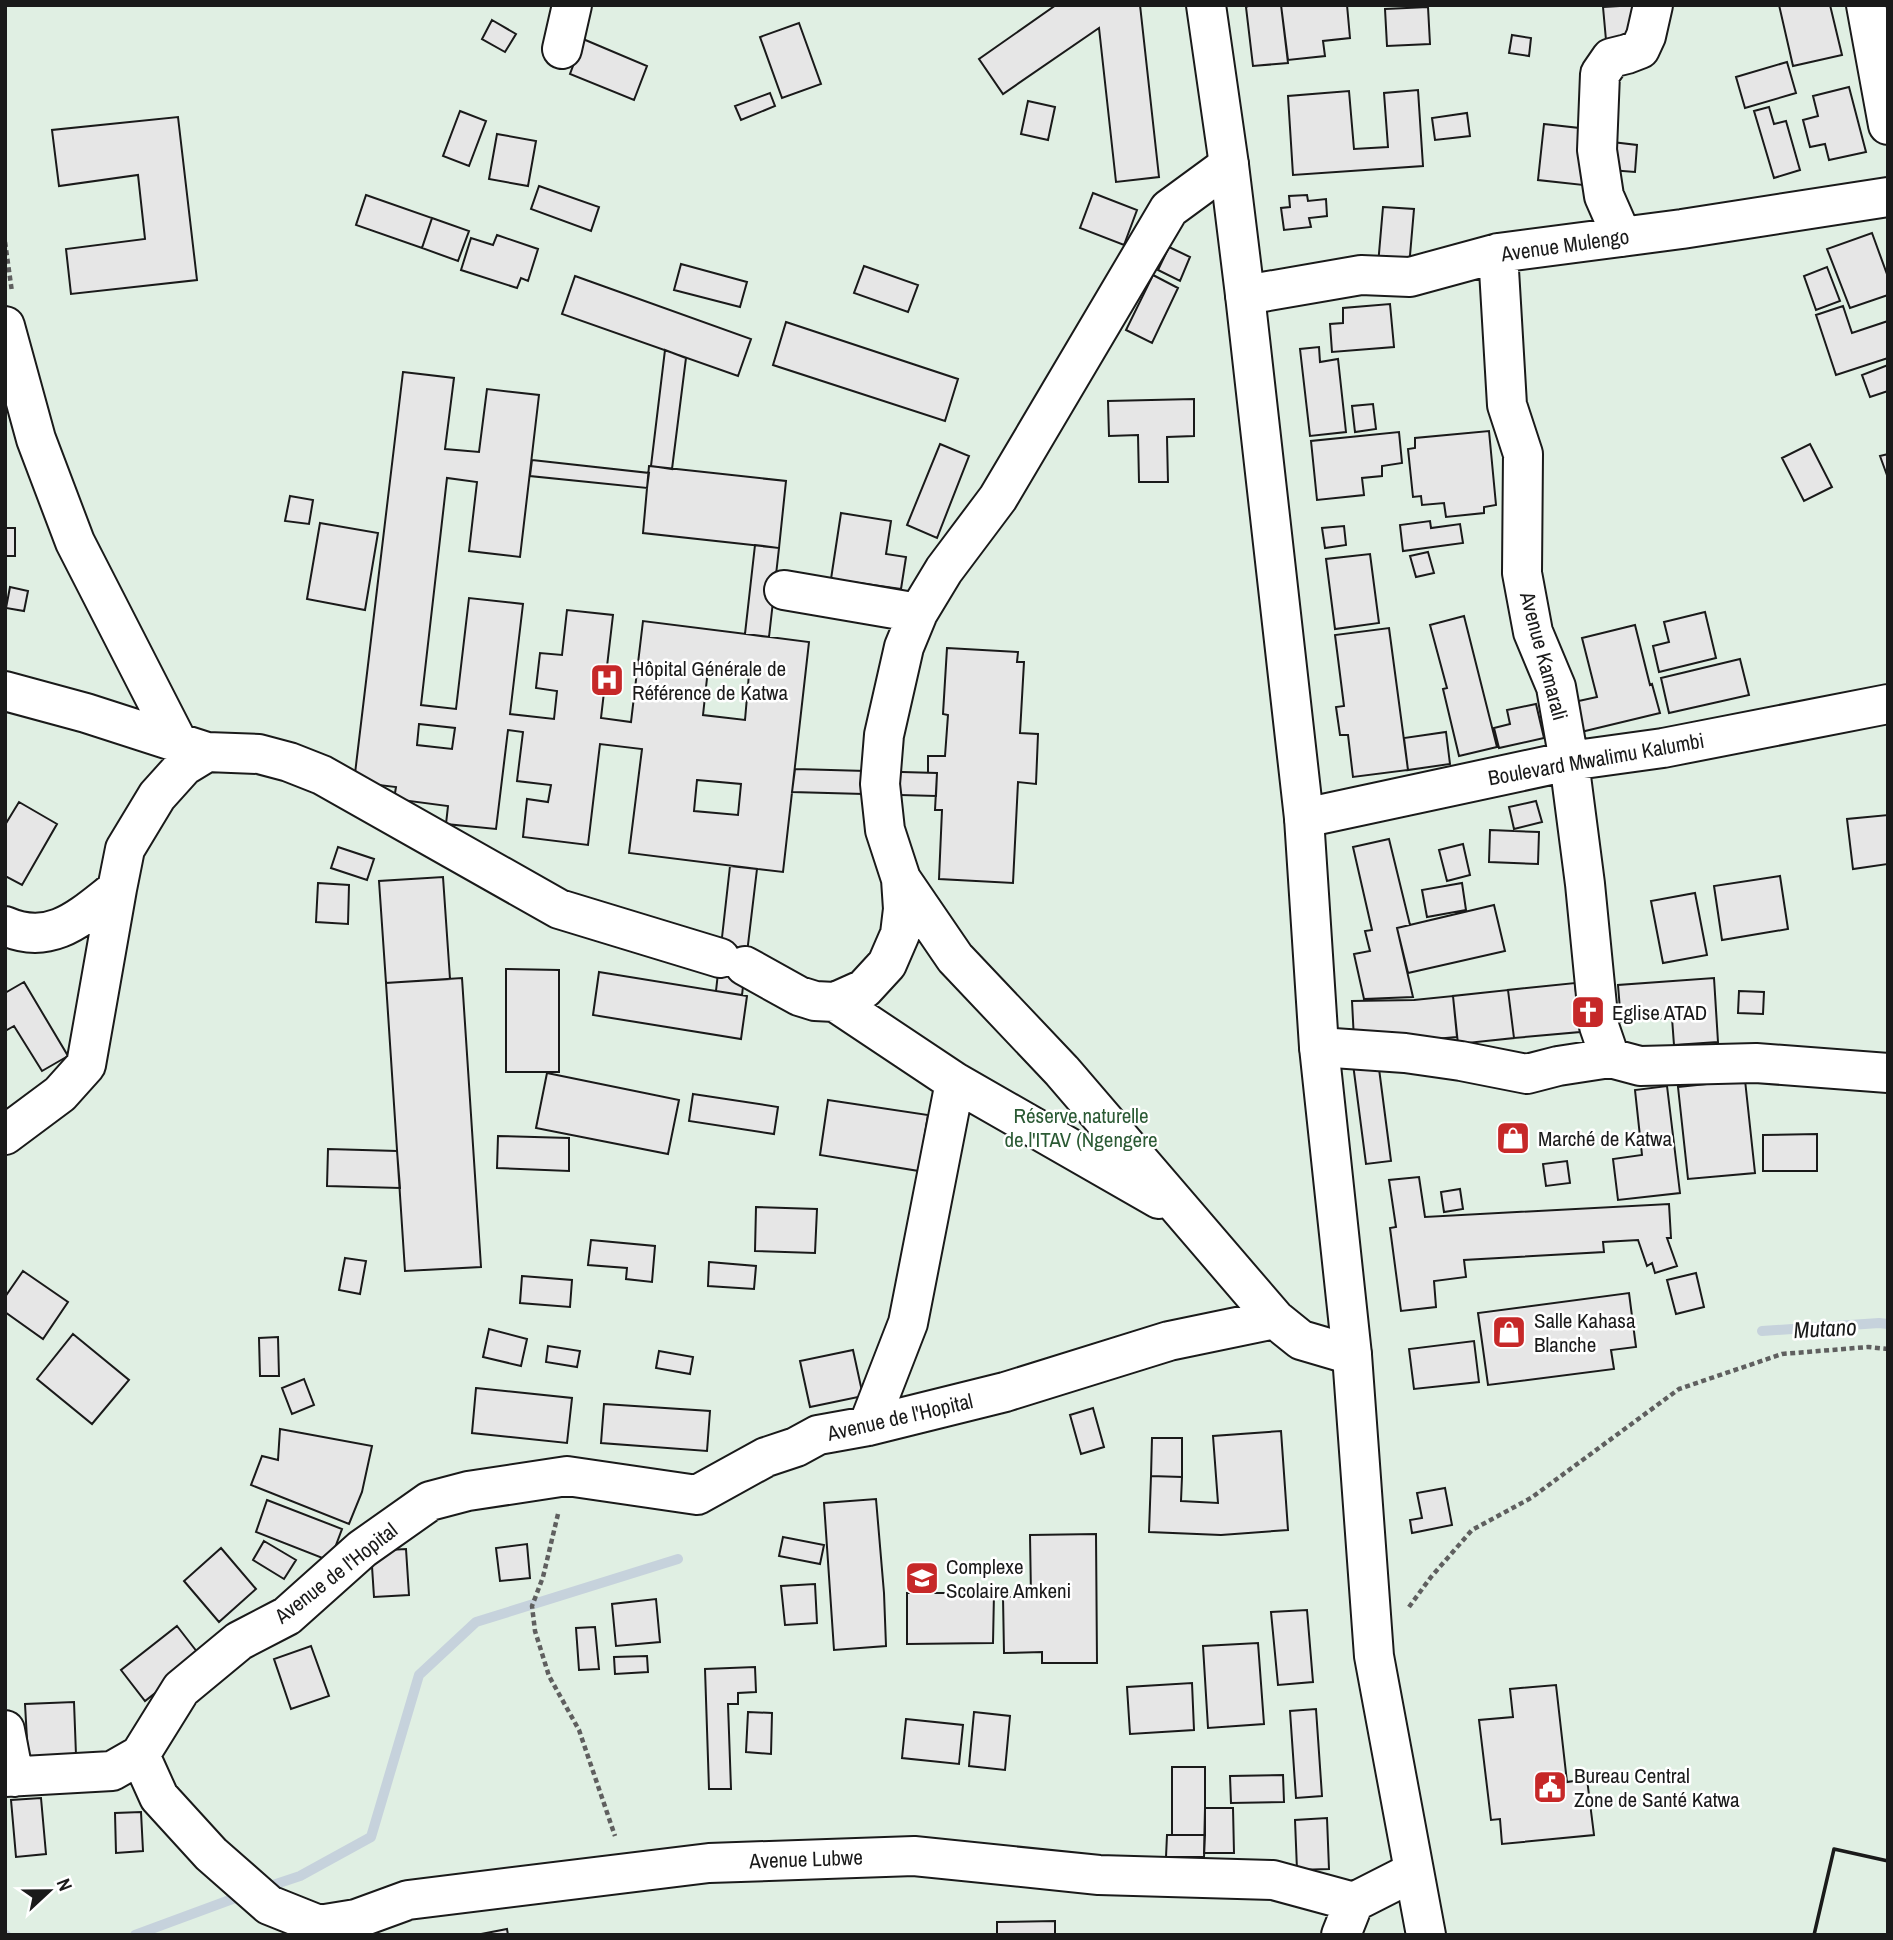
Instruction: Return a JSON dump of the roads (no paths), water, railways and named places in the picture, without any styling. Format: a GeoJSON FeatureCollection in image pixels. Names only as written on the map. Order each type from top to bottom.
{"type":"FeatureCollection","features":[{"type":"Feature","properties":{"kind":"street"},"geometry":{"type":"LineString","coordinates":[[562,49],[572,5]]}},
{"type":"Feature","properties":{"kind":"street"},"geometry":{"type":"LineString","coordinates":[[1206,5],[1245,295],[1304,818],[1319,1047],[1352,1355],[1374,1656],[1426,1935]]}},
{"type":"Feature","properties":{"kind":"street"},"geometry":{"type":"LineString","coordinates":[[1622,237],[1604,195],[1597,150],[1600,74],[1611,58],[1640,49],[1653,5]]}},
{"type":"Feature","properties":{"kind":"street"},"geometry":{"type":"LineString","coordinates":[[1866,5],[1888,125]]}},
{"type":"Feature","properties":{"kind":"street"},"geometry":{"type":"LineString","coordinates":[[5,691],[193,747],[259,754],[289,762],[322,775],[559,909],[732,962],[799,996],[815,1001],[835,1002],[864,989],[887,964],[900,934],[903,909],[901,879],[885,830],[880,784],[884,735],[904,647],[918,613],[944,570],[998,498],[1169,209],[1229,165]]}},
{"type":"Feature","properties":{"kind":"street","name":"Avenue Mulengo"},"geometry":{"type":"LineString","coordinates":[[1245,295],[1361,275],[1410,277],[1498,253],[1682,229],[1888,197]]}},
{"type":"Feature","properties":{"kind":"street","name":"Avenue Kamarali"},"geometry":{"type":"LineString","coordinates":[[1498,253],[1507,405],[1523,454],[1522,573],[1533,632],[1556,687],[1585,884],[1599,1026],[1610,1058]]}},
{"type":"Feature","properties":{"kind":"street"},"geometry":{"type":"LineString","coordinates":[[10,315],[36,439],[75,542],[193,747]]}},
{"type":"Feature","properties":{"kind":"street"},"geometry":{"type":"LineString","coordinates":[[784,590],[918,613]]}},
{"type":"Feature","properties":{"kind":"street","name":"Boulevard Mwalimu Kalumbi"},"geometry":{"type":"LineString","coordinates":[[1304,818],[1569,761],[1663,748],[1888,704]]}},
{"type":"Feature","properties":{"kind":"street"},"geometry":{"type":"LineString","coordinates":[[5,1135],[60,1094],[86,1065],[125,849],[157,796],[184,766],[193,747]]}},
{"type":"Feature","properties":{"kind":"street"},"geometry":{"type":"LineString","coordinates":[[901,879],[955,958],[1062,1071],[1275,1319],[1301,1340],[1352,1355]]}},
{"type":"Feature","properties":{"kind":"street"},"geometry":{"type":"LineString","coordinates":[[5,926],[19,932],[50,933],[73,923],[117,889]]}},
{"type":"Feature","properties":{"kind":"street"},"geometry":{"type":"LineString","coordinates":[[835,1002],[955,1082],[1184,1213]]}},
{"type":"Feature","properties":{"kind":"street"},"geometry":{"type":"LineString","coordinates":[[1319,1047],[1461,1060],[1527,1074],[1610,1058],[1640,1066],[1756,1063],[1888,1073]]}},
{"type":"Feature","properties":{"kind":"street"},"geometry":{"type":"LineString","coordinates":[[868,1426],[908,1323],[955,1082]]}},
{"type":"Feature","properties":{"kind":"street","name":"Avenue de l'Hopital"},"geometry":{"type":"LineString","coordinates":[[140,1755],[181,1689],[239,1642],[286,1616],[362,1549],[430,1501],[567,1476],[697,1495],[766,1457],[796,1447],[818,1435],[868,1426],[1005,1392],[1169,1341],[1275,1319]]}},
{"type":"Feature","properties":{"kind":"street"},"geometry":{"type":"LineString","coordinates":[[5,1730],[10,1777],[112,1771],[140,1755],[159,1797],[211,1854],[269,1905],[302,1919]]}},
{"type":"Feature","properties":{"kind":"street","name":"Avenue Lubwe"},"geometry":{"type":"LineString","coordinates":[[265,1935],[302,1919],[319,1925],[356,1919],[408,1900],[709,1863],[914,1856],[1099,1875],[1273,1880],[1348,1919]]}},
{"type":"Feature","properties":{"kind":"street"},"geometry":{"type":"LineString","coordinates":[[1348,1919],[1413,1872]]}},
{"type":"Feature","properties":{"kind":"waterway","name":"Mutano"},"geometry":{"type":"LineString","coordinates":[[1762,1331],[1888,1324]]}},
{"type":"Feature","properties":{"kind":"waterway"},"geometry":{"type":"LineString","coordinates":[[261,1889],[300,1876],[371,1837],[419,1675],[476,1622],[678,1559]]}},
{"type":"Feature","properties":{"kind":"waterway"},"geometry":{"type":"LineString","coordinates":[[135,1935],[246,1894]]}},
{"type":"Feature","properties":{"kind":"place","name":"Hôpital Générale de Référence de Katwa"},"geometry":{"type":"Point","coordinates":[607,680]}},
{"type":"Feature","properties":{"kind":"place","name":"Eglise ATAD"},"geometry":{"type":"Point","coordinates":[1588,1012]}},
{"type":"Feature","properties":{"kind":"place","name":"Marché de Katwa"},"geometry":{"type":"Point","coordinates":[1513,1138]}},
{"type":"Feature","properties":{"kind":"place","name":"Salle Kahasa Blanche"},"geometry":{"type":"Point","coordinates":[1509,1332]}},
{"type":"Feature","properties":{"kind":"place","name":"Complexe Scolaire Amkeni"},"geometry":{"type":"Point","coordinates":[922,1578]}},
{"type":"Feature","properties":{"kind":"place","name":"Bureau Central Zone de Santé Katwa"},"geometry":{"type":"Point","coordinates":[1550,1787]}},
{"type":"Feature","properties":{"kind":"park label","name":"Réserve naturelle de l'ITAV (Ngengere"},"geometry":{"type":"Point","coordinates":[1081,1127]}}]}
